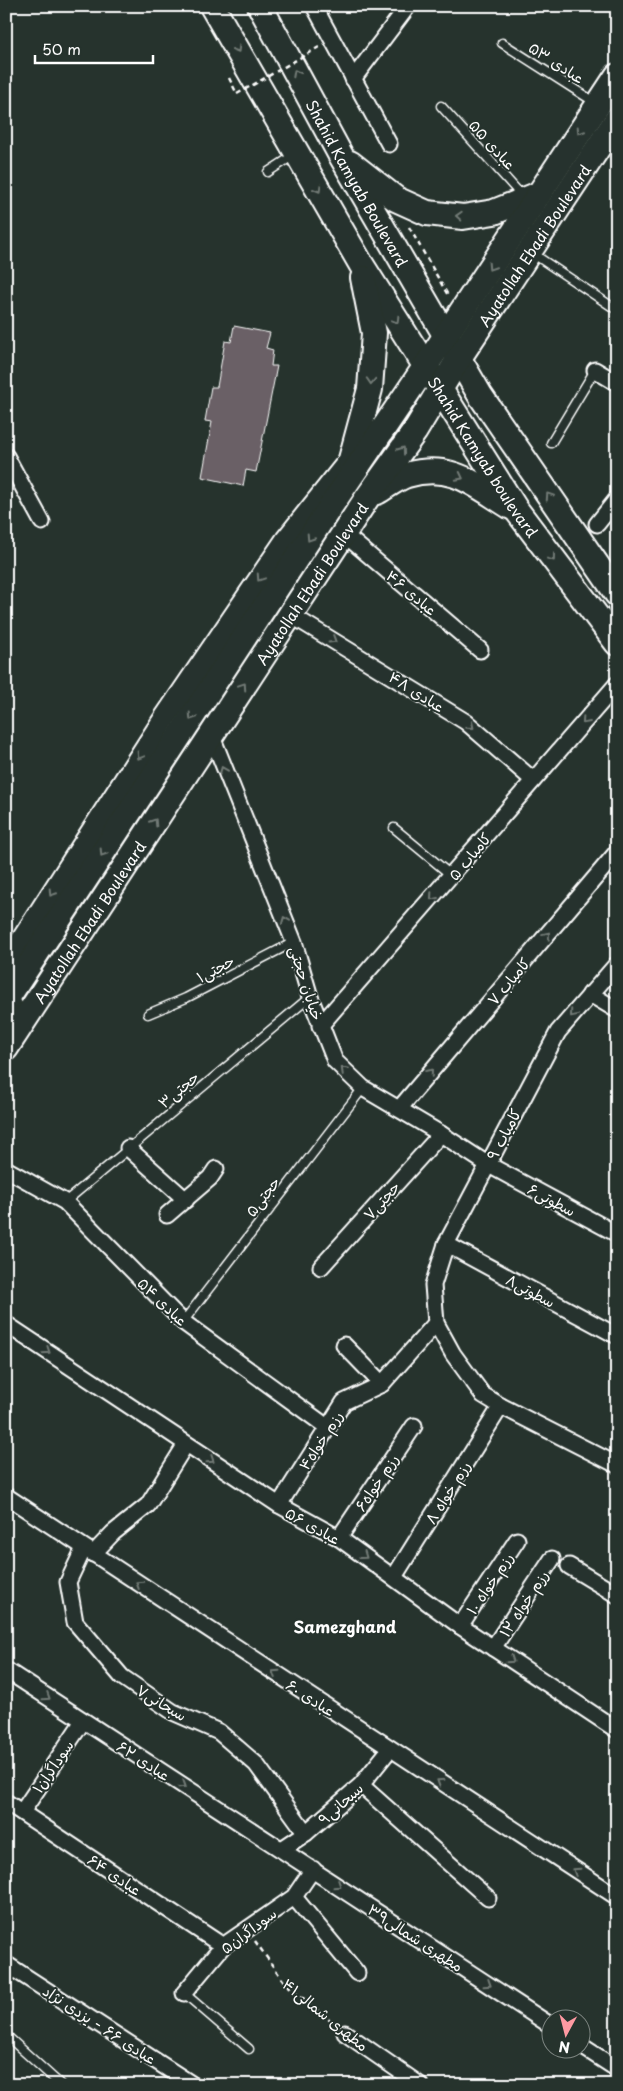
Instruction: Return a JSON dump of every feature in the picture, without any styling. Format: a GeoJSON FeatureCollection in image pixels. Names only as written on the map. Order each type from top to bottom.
{"type":"FeatureCollection","features":[{"type":"Feature","properties":{"kind":"main road"},"geometry":{"type":"LineString","coordinates":[[212,6],[360,264],[374,333],[370,389],[354,456],[328,510]]}},
{"type":"Feature","properties":{"kind":"main road","name":"Shahid Kamyab Boulevard"},"geometry":{"type":"LineString","coordinates":[[260,6],[340,154],[459,358]]}},
{"type":"Feature","properties":{"kind":"main road","name":"Ayatollah Ebadi Boulevard"},"geometry":{"type":"LineString","coordinates":[[7,993],[425,367],[532,197],[617,76]]}},
{"type":"Feature","properties":{"kind":"main road","name":"Ayatollah Ebadi Boulevard"},"geometry":{"type":"LineString","coordinates":[[6,1048],[14,1024],[291,615],[367,498],[415,432],[459,358],[617,119]]}},
{"type":"Feature","properties":{"kind":"main road"},"geometry":{"type":"LineString","coordinates":[[340,154],[396,199],[427,213],[463,218],[494,212],[532,197]]}},
{"type":"Feature","properties":{"kind":"main road","name":"Shahid Kamyab boulevard"},"geometry":{"type":"LineString","coordinates":[[360,264],[515,508],[617,644]]}},
{"type":"Feature","properties":{"kind":"main road","name":"Shahid Kamyab boulevard"},"geometry":{"type":"LineString","coordinates":[[459,358],[480,395],[617,594]]}},
{"type":"Feature","properties":{"kind":"main road","name":"Ayatollah Ebadi Boulevard"},"geometry":{"type":"LineString","coordinates":[[6,966],[165,718],[287,539],[354,456],[398,396],[425,367]]}},
{"type":"Feature","properties":{"kind":"main road"},"geometry":{"type":"LineString","coordinates":[[367,498],[406,475],[435,470],[455,473],[515,508]]}},
{"type":"Feature","properties":{"kind":"main road"},"geometry":{"type":"LineString","coordinates":[[6,932],[32,923]]}},
{"type":"Feature","properties":{"kind":"main road"},"geometry":{"type":"LineString","coordinates":[[7,993],[14,1024]]}},
{"type":"Feature","properties":{"kind":"street"},"geometry":{"type":"LineString","coordinates":[[314,6],[389,144]]}},
{"type":"Feature","properties":{"kind":"street"},"geometry":{"type":"LineString","coordinates":[[353,79],[408,6]]}},
{"type":"Feature","properties":{"kind":"street"},"geometry":{"type":"LineString","coordinates":[[595,370],[617,383]]}},
{"type":"Feature","properties":{"kind":"street"},"geometry":{"type":"LineString","coordinates":[[6,456],[42,522]]}},
{"type":"Feature","properties":{"kind":"street"},"geometry":{"type":"LineString","coordinates":[[596,524],[617,499]]}},
{"type":"Feature","properties":{"kind":"street","name":"عبادی ۴۶"},"geometry":{"type":"LineString","coordinates":[[344,534],[480,650]]}},
{"type":"Feature","properties":{"kind":"street","name":"عبادی ۴۸"},"geometry":{"type":"LineString","coordinates":[[291,615],[466,722],[533,780]]}},
{"type":"Feature","properties":{"kind":"street","name":"کامیاب ۵"},"geometry":{"type":"LineString","coordinates":[[320,1026],[617,684]]}},
{"type":"Feature","properties":{"kind":"street","name":"خیابان حجتی"},"geometry":{"type":"LineString","coordinates":[[211,734],[294,942],[310,998],[335,1061],[363,1088],[441,1134],[487,1164]]}},
{"type":"Feature","properties":{"kind":"street","name":"کامیاب ۷"},"geometry":{"type":"LineString","coordinates":[[399,1109],[617,852]]}},
{"type":"Feature","properties":{"kind":"street","name":"کامیاب ۹"},"geometry":{"type":"LineString","coordinates":[[436,1323],[433,1285],[446,1244],[558,1032],[617,964]]}},
{"type":"Feature","properties":{"kind":"street"},"geometry":{"type":"LineString","coordinates":[[590,994],[617,1010]]}},
{"type":"Feature","properties":{"kind":"street","name":"حجتی۷"},"geometry":{"type":"LineString","coordinates":[[321,1267],[441,1134]]}},
{"type":"Feature","properties":{"kind":"street"},"geometry":{"type":"LineString","coordinates":[[128,1148],[186,1200]]}},
{"type":"Feature","properties":{"kind":"street","name":"سطوتی۶"},"geometry":{"type":"LineString","coordinates":[[487,1164],[617,1234]]}},
{"type":"Feature","properties":{"kind":"street","name":"عبادی ۵۴"},"geometry":{"type":"LineString","coordinates":[[6,1169],[65,1202],[183,1322],[327,1427]]}},
{"type":"Feature","properties":{"kind":"street"},"geometry":{"type":"LineString","coordinates":[[167,1216],[210,1178],[216,1169]]}},
{"type":"Feature","properties":{"kind":"street","name":"سطوتی۸"},"geometry":{"type":"LineString","coordinates":[[446,1244],[617,1336]]}},
{"type":"Feature","properties":{"kind":"street"},"geometry":{"type":"LineString","coordinates":[[436,1323],[453,1354],[483,1395],[500,1406],[617,1465]]}},
{"type":"Feature","properties":{"kind":"street","name":"رزم خواه۴"},"geometry":{"type":"LineString","coordinates":[[279,1505],[344,1402],[382,1384],[436,1323]]}},
{"type":"Feature","properties":{"kind":"street","name":"عبادی ۵۶"},"geometry":{"type":"LineString","coordinates":[[6,1324],[279,1505],[339,1538],[460,1626],[617,1730]]}},
{"type":"Feature","properties":{"kind":"street"},"geometry":{"type":"LineString","coordinates":[[344,1345],[382,1384]]}},
{"type":"Feature","properties":{"kind":"street","name":"رزم خواه ۸"},"geometry":{"type":"LineString","coordinates":[[394,1577],[500,1406]]}},
{"type":"Feature","properties":{"kind":"street","name":"رزم خواه۶"},"geometry":{"type":"LineString","coordinates":[[339,1538],[414,1426]]}},
{"type":"Feature","properties":{"kind":"street","name":"سبحانی۷"},"geometry":{"type":"LineString","coordinates":[[186,1444],[148,1505],[89,1551],[68,1582],[75,1622],[122,1678],[173,1712],[219,1732],[256,1764],[306,1833]]}},
{"type":"Feature","properties":{"kind":"street","name":"عبادی ۶۰"},"geometry":{"type":"LineString","coordinates":[[6,1496],[617,1897]]}},
{"type":"Feature","properties":{"kind":"street","name":"رزم خواه ۱۰"},"geometry":{"type":"LineString","coordinates":[[460,1626],[518,1540]]}},
{"type":"Feature","properties":{"kind":"street","name":"رزم خواه ۱۲"},"geometry":{"type":"LineString","coordinates":[[493,1648],[552,1558]]}},
{"type":"Feature","properties":{"kind":"street"},"geometry":{"type":"LineString","coordinates":[[569,1566],[617,1595]]}},
{"type":"Feature","properties":{"kind":"street","name":"عبادی ۶۲"},"geometry":{"type":"LineString","coordinates":[[6,1670],[282,1849]]}},
{"type":"Feature","properties":{"kind":"street","name":"سوداگران۱"},"geometry":{"type":"LineString","coordinates":[[22,1812],[83,1720]]}},
{"type":"Feature","properties":{"kind":"street","name":"سبحانی۹"},"geometry":{"type":"LineString","coordinates":[[282,1849],[306,1833],[361,1784],[390,1749]]}},
{"type":"Feature","properties":{"kind":"street"},"geometry":{"type":"LineString","coordinates":[[361,1784],[488,1898]]}},
{"type":"Feature","properties":{"kind":"street","name":"عبادی ۶۴"},"geometry":{"type":"LineString","coordinates":[[7,1804],[22,1812],[223,1946]]}},
{"type":"Feature","properties":{"kind":"street","name":"مطهری شمالی۳۹"},"geometry":{"type":"LineString","coordinates":[[282,1849],[540,2018]]}},
{"type":"Feature","properties":{"kind":"street","name":"سوداگران۵"},"geometry":{"type":"LineString","coordinates":[[184,1993],[223,1946],[294,1896],[313,1869]]}},
{"type":"Feature","properties":{"kind":"street"},"geometry":{"type":"LineString","coordinates":[[294,1896],[357,1973]]}},
{"type":"Feature","properties":{"kind":"street","name":"عبادی ۶۶ - یزدی نژاد"},"geometry":{"type":"LineString","coordinates":[[6,1964],[193,2085]]}},
{"type":"Feature","properties":{"kind":"street","name":"مطهری شمالی۴۱"},"geometry":{"type":"LineString","coordinates":[[345,2033],[420,2085]]}},
{"type":"Feature","properties":{"kind":"street"},"geometry":{"type":"LineString","coordinates":[[590,2051],[617,2069]]}},
{"type":"Feature","properties":{"kind":"lane","name":"عبادی ۵۳"},"geometry":{"type":"LineString","coordinates":[[502,43],[598,104]]}},
{"type":"Feature","properties":{"kind":"lane","name":"عبادی ۵۵"},"geometry":{"type":"LineString","coordinates":[[441,106],[532,197]]}},
{"type":"Feature","properties":{"kind":"lane"},"geometry":{"type":"LineString","coordinates":[[268,172],[296,153]]}},
{"type":"Feature","properties":{"kind":"lane"},"geometry":{"type":"LineString","coordinates":[[530,252],[617,310]]}},
{"type":"Feature","properties":{"kind":"lane"},"geometry":{"type":"LineString","coordinates":[[550,443],[595,370]]}},
{"type":"Feature","properties":{"kind":"lane"},"geometry":{"type":"LineString","coordinates":[[394,828],[452,876]]}},
{"type":"Feature","properties":{"kind":"lane","name":"حجتی۱"},"geometry":{"type":"LineString","coordinates":[[148,1014],[186,998],[294,942]]}},
{"type":"Feature","properties":{"kind":"lane","name":"حجتی۳"},"geometry":{"type":"LineString","coordinates":[[65,1202],[310,998]]}},
{"type":"Feature","properties":{"kind":"lane","name":"حجتی۵"},"geometry":{"type":"LineString","coordinates":[[183,1322],[363,1088]]}},
{"type":"Feature","properties":{"kind":"lane"},"geometry":{"type":"LineString","coordinates":[[184,1993],[249,2050]]}},
{"type":"Feature","properties":{"kind":"lane"},"geometry":{"type":"LineString","coordinates":[[6,2035],[61,2085]]}},
{"type":"Feature","properties":{"kind":"path"},"geometry":{"type":"LineString","coordinates":[[228,75],[237,94],[318,47]]}},
{"type":"Feature","properties":{"kind":"path"},"geometry":{"type":"LineString","coordinates":[[407,224],[449,298]]}},
{"type":"Feature","properties":{"kind":"path","name":"مطهری شمالی۴۱"},"geometry":{"type":"LineString","coordinates":[[247,1930],[285,1983],[345,2033]]}},
{"type":"Feature","properties":{"kind":"building"},"geometry":{"type":"Polygon","coordinates":[[[234,326],[270,333],[266,348],[273,350],[271,366],[277,366],[256,472],[246,470],[243,486],[202,477],[212,422],[205,421],[211,387],[217,387],[225,341],[231,342],[234,326]]]}},
{"type":"Feature","properties":{"kind":"district","name":"Samezghand"},"geometry":{"type":"Point","coordinates":[345,1626]}}]}
